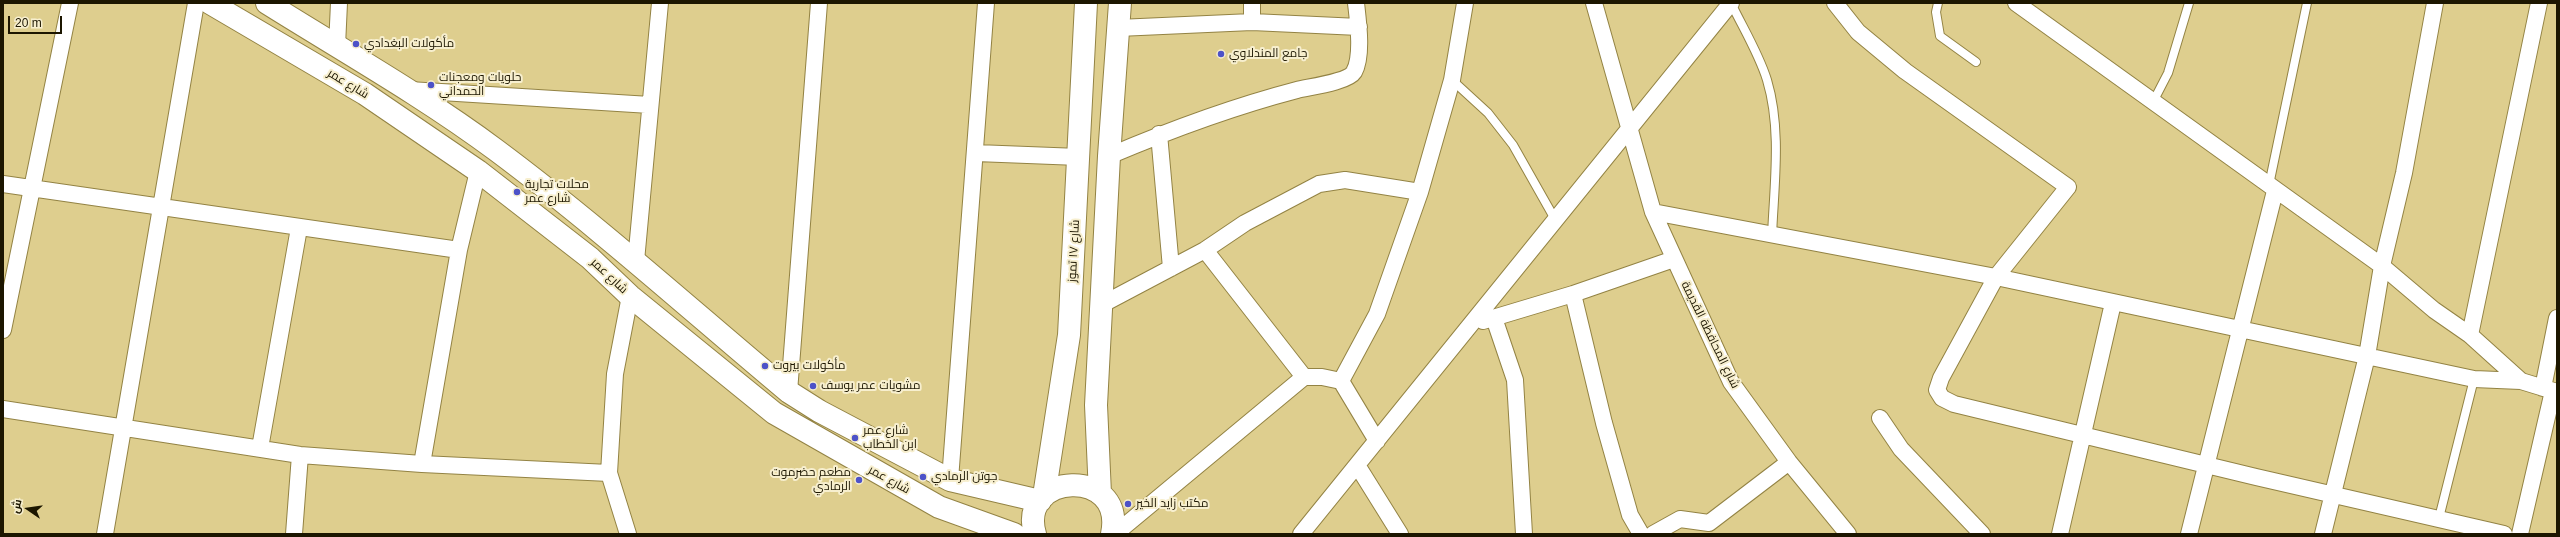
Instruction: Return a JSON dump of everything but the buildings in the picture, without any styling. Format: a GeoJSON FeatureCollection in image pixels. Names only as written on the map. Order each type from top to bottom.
{"type":"FeatureCollection","features":[{"type":"Feature","properties":{"kind":"main road","name":"شارع عمر"},"geometry":{"type":"LineString","coordinates":[[210,3],[365,94],[478,171],[590,258],[630,296],[774,413],[807,434],[939,507],[1014,534]]}},
{"type":"Feature","properties":{"kind":"main road"},"geometry":{"type":"LineString","coordinates":[[267,3],[495,149],[636,260],[789,392],[819,411],[950,480],[1042,498],[1066,484],[1078,484],[1090,487],[1100,494],[1112,514],[1112,534]]}},
{"type":"Feature","properties":{"kind":"main road","name":"شارع ١٧ تموز"},"geometry":{"type":"LineString","coordinates":[[1035,534],[1034,514],[1042,498],[1069,335],[1086,3]]}},
{"type":"Feature","properties":{"kind":"main road"},"geometry":{"type":"LineString","coordinates":[[1100,494],[1096,405],[1109,156],[1120,3]]}},
{"type":"Feature","properties":{"kind":"street"},"geometry":{"type":"LineString","coordinates":[[3,330],[70,3]]}},
{"type":"Feature","properties":{"kind":"street"},"geometry":{"type":"LineString","coordinates":[[105,534],[196,3]]}},
{"type":"Feature","properties":{"kind":"street"},"geometry":{"type":"LineString","coordinates":[[336,46],[339,3]]}},
{"type":"Feature","properties":{"kind":"street"},"geometry":{"type":"LineString","coordinates":[[636,260],[660,3]]}},
{"type":"Feature","properties":{"kind":"street"},"geometry":{"type":"LineString","coordinates":[[789,392],[819,3]]}},
{"type":"Feature","properties":{"kind":"street"},"geometry":{"type":"LineString","coordinates":[[950,480],[976,152],[986,3]]}},
{"type":"Feature","properties":{"kind":"street"},"geometry":{"type":"LineString","coordinates":[[1252,3],[1252,22]]}},
{"type":"Feature","properties":{"kind":"street"},"geometry":{"type":"LineString","coordinates":[[1109,156],[1159,134],[1213,114],[1297,90],[1346,79],[1354,73],[1357,62],[1358,26],[1356,3]]}},
{"type":"Feature","properties":{"kind":"street"},"geometry":{"type":"LineString","coordinates":[[1340,381],[1377,314],[1420,192],[1452,80],[1465,3]]}},
{"type":"Feature","properties":{"kind":"street","name":"شارع المحافظة القديمة"},"geometry":{"type":"LineString","coordinates":[[1594,3],[1629,132],[1653,212],[1731,382],[1789,462],[1848,534]]}},
{"type":"Feature","properties":{"kind":"street"},"geometry":{"type":"LineString","coordinates":[[1302,533],[1629,132],[1731,3]]}},
{"type":"Feature","properties":{"kind":"street"},"geometry":{"type":"LineString","coordinates":[[1835,3],[1858,32],[1905,71],[2068,187],[1996,277],[1937,390],[1942,398],[1954,404],[2206,466],[2504,534]]}},
{"type":"Feature","properties":{"kind":"street"},"geometry":{"type":"LineString","coordinates":[[2016,3],[2382,266],[2434,310],[2470,335],[2522,381]]}},
{"type":"Feature","properties":{"kind":"street"},"geometry":{"type":"LineString","coordinates":[[2323,534],[2367,356],[2382,266],[2404,173],[2434,3]]}},
{"type":"Feature","properties":{"kind":"street"},"geometry":{"type":"LineString","coordinates":[[2470,335],[2539,3]]}},
{"type":"Feature","properties":{"kind":"street"},"geometry":{"type":"LineString","coordinates":[[1118,28],[1252,22],[1358,26]]}},
{"type":"Feature","properties":{"kind":"street"},"geometry":{"type":"LineString","coordinates":[[405,90],[650,105]]}},
{"type":"Feature","properties":{"kind":"street"},"geometry":{"type":"LineString","coordinates":[[1159,134],[1171,268]]}},
{"type":"Feature","properties":{"kind":"street"},"geometry":{"type":"LineString","coordinates":[[976,152],[1079,157]]}},
{"type":"Feature","properties":{"kind":"street"},"geometry":{"type":"LineString","coordinates":[[422,464],[459,250],[478,171]]}},
{"type":"Feature","properties":{"kind":"street"},"geometry":{"type":"LineString","coordinates":[[1101,305],[1205,250],[1245,223],[1319,184],[1345,180],[1420,192]]}},
{"type":"Feature","properties":{"kind":"street"},"geometry":{"type":"LineString","coordinates":[[3,184],[32,190],[161,209],[459,250]]}},
{"type":"Feature","properties":{"kind":"street"},"geometry":{"type":"LineString","coordinates":[[2189,534],[2272,188]]}},
{"type":"Feature","properties":{"kind":"street"},"geometry":{"type":"LineString","coordinates":[[1653,212],[1772,236],[1996,277],[2474,379],[2522,381],[2551,390]]}},
{"type":"Feature","properties":{"kind":"street"},"geometry":{"type":"LineString","coordinates":[[260,448],[299,228]]}},
{"type":"Feature","properties":{"kind":"street"},"geometry":{"type":"LineString","coordinates":[[1205,250],[1304,377]]}},
{"type":"Feature","properties":{"kind":"street"},"geometry":{"type":"LineString","coordinates":[[1471,325],[1573,294],[1674,259]]}},
{"type":"Feature","properties":{"kind":"street"},"geometry":{"type":"LineString","coordinates":[[1573,294],[1604,423],[1630,515],[1641,534]]}},
{"type":"Feature","properties":{"kind":"street"},"geometry":{"type":"LineString","coordinates":[[628,534],[609,473],[616,374],[630,296]]}},
{"type":"Feature","properties":{"kind":"street"},"geometry":{"type":"LineString","coordinates":[[2060,534],[2113,303]]}},
{"type":"Feature","properties":{"kind":"street"},"geometry":{"type":"LineString","coordinates":[[1494,318],[1515,380],[1524,534]]}},
{"type":"Feature","properties":{"kind":"street"},"geometry":{"type":"LineString","coordinates":[[2520,534],[2551,390],[2557,318]]}},
{"type":"Feature","properties":{"kind":"street"},"geometry":{"type":"LineString","coordinates":[[1115,534],[1304,377],[1322,377],[1340,381],[1377,441]]}},
{"type":"Feature","properties":{"kind":"street"},"geometry":{"type":"LineString","coordinates":[[3,409],[124,426],[300,455],[422,464],[609,473]]}},
{"type":"Feature","properties":{"kind":"street"},"geometry":{"type":"LineString","coordinates":[[1880,418],[1901,449],[1982,534]]}},
{"type":"Feature","properties":{"kind":"street"},"geometry":{"type":"LineString","coordinates":[[294,534],[300,455]]}},
{"type":"Feature","properties":{"kind":"street"},"geometry":{"type":"LineString","coordinates":[[1653,534],[1680,519],[1709,522],[1789,462]]}},
{"type":"Feature","properties":{"kind":"street"},"geometry":{"type":"LineString","coordinates":[[1357,465],[1400,534]]}},
{"type":"Feature","properties":{"kind":"lane"},"geometry":{"type":"LineString","coordinates":[[1731,3],[1767,79],[1772,101],[1776,140],[1772,236]]}},
{"type":"Feature","properties":{"kind":"lane"},"geometry":{"type":"LineString","coordinates":[[1938,3],[1936,12],[1940,36],[1976,62]]}},
{"type":"Feature","properties":{"kind":"lane"},"geometry":{"type":"LineString","coordinates":[[2154,102],[2168,73],[2189,3]]}},
{"type":"Feature","properties":{"kind":"lane"},"geometry":{"type":"LineString","coordinates":[[2272,188],[2307,3]]}},
{"type":"Feature","properties":{"kind":"lane"},"geometry":{"type":"LineString","coordinates":[[1452,80],[1488,113],[1513,145],[1556,221]]}},
{"type":"Feature","properties":{"kind":"lane"},"geometry":{"type":"LineString","coordinates":[[2439,518],[2474,379]]}},
{"type":"Feature","properties":{"kind":"place","name":"مأكولات البغدادي"},"geometry":{"type":"Point","coordinates":[356,44]}},
{"type":"Feature","properties":{"kind":"place","name":"جامع المندلاوي"},"geometry":{"type":"Point","coordinates":[1221,54]}},
{"type":"Feature","properties":{"kind":"place","name":"حلويات ومعجنات الحمداني"},"geometry":{"type":"Point","coordinates":[431,85]}},
{"type":"Feature","properties":{"kind":"place","name":"محلات تجارية شارع عمر"},"geometry":{"type":"Point","coordinates":[517,192]}},
{"type":"Feature","properties":{"kind":"place","name":"مأكولات بيروت"},"geometry":{"type":"Point","coordinates":[765,366]}},
{"type":"Feature","properties":{"kind":"place","name":"مشويات عمر يوسف"},"geometry":{"type":"Point","coordinates":[813,386]}},
{"type":"Feature","properties":{"kind":"place","name":"شارع عمر ابن الخطاب"},"geometry":{"type":"Point","coordinates":[855,438]}},
{"type":"Feature","properties":{"kind":"place","name":"جوتن الرمادي"},"geometry":{"type":"Point","coordinates":[923,477]}},
{"type":"Feature","properties":{"kind":"place","name":"مطعم حضرموت الرمادي"},"geometry":{"type":"Point","coordinates":[859,480]}},
{"type":"Feature","properties":{"kind":"place","name":"مكتب زايد الخير"},"geometry":{"type":"Point","coordinates":[1128,504]}}]}
